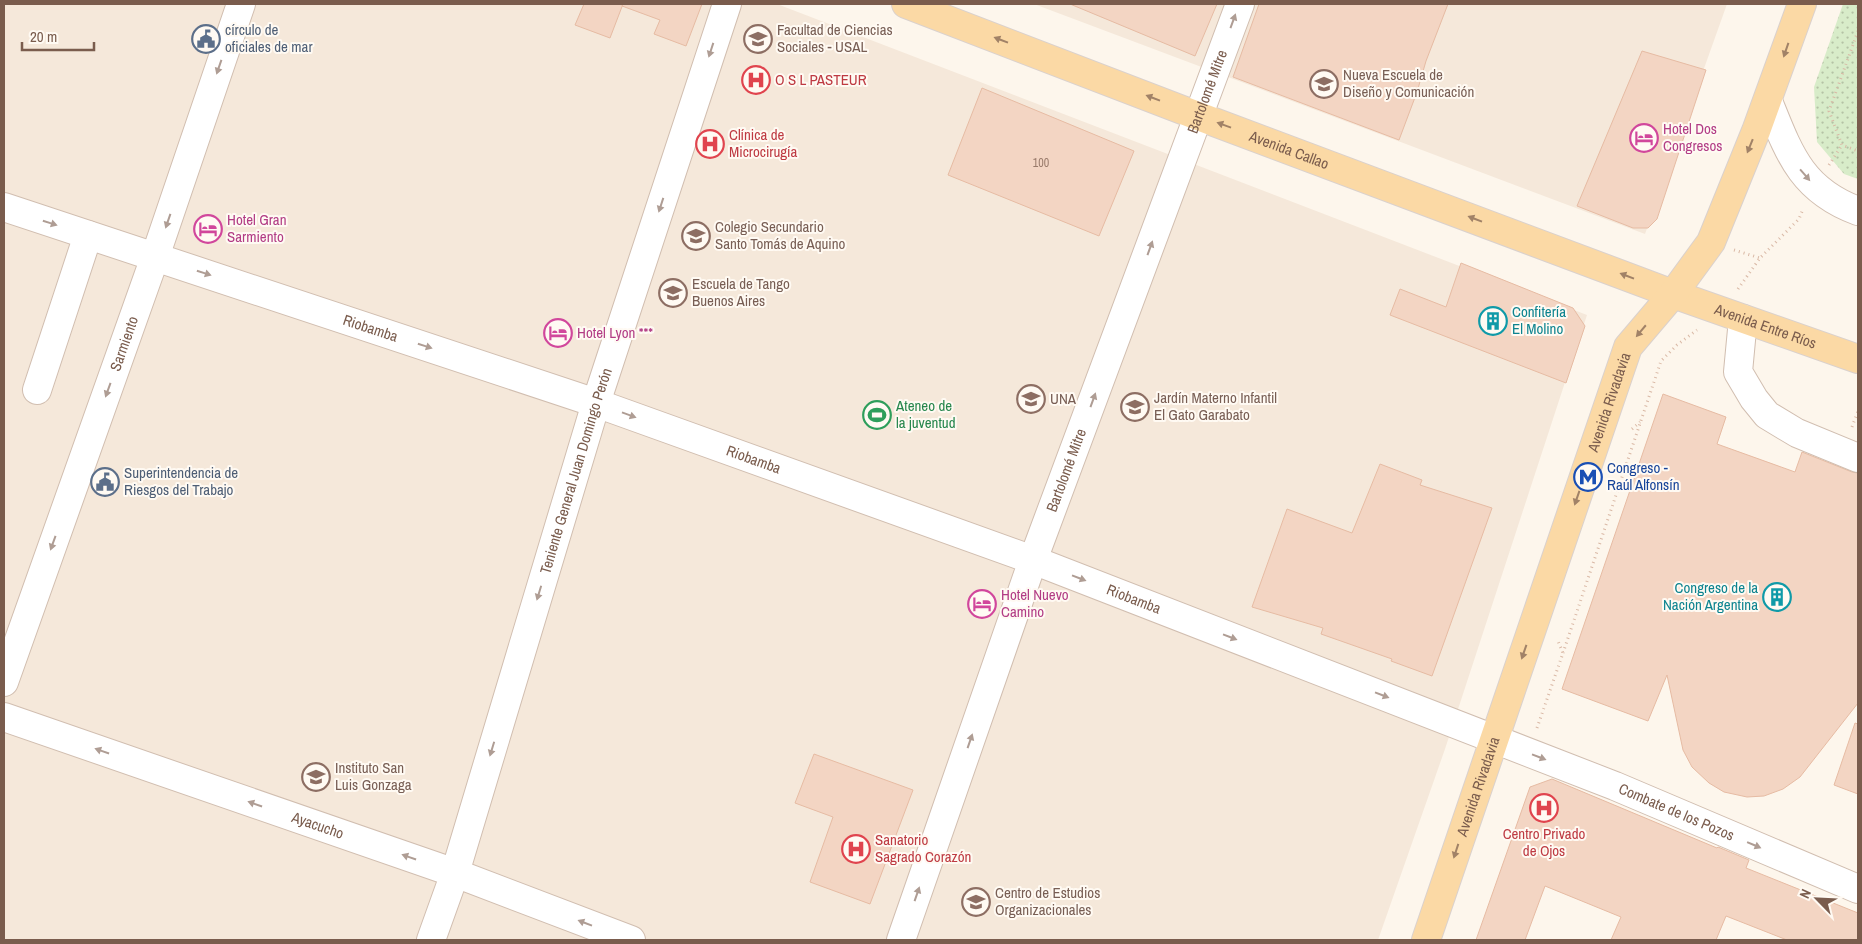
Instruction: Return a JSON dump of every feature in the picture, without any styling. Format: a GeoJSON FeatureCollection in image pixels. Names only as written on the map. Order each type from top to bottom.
{"type":"FeatureCollection","features":[{"type":"Feature","properties":{"kind":"main road","name":"Avenida Callao"},"geometry":{"type":"LineString","coordinates":[[906,4],[1672,294]]}},
{"type":"Feature","properties":{"kind":"main road","name":"Avenida Rivadavia"},"geometry":{"type":"LineString","coordinates":[[1426,940],[1628,347],[1672,294],[1711,242],[1768,101],[1802,4]]}},
{"type":"Feature","properties":{"kind":"main road","name":"Avenida Entre Ríos"},"geometry":{"type":"LineString","coordinates":[[1672,294],[1858,359]]}},
{"type":"Feature","properties":{"kind":"street","name":"Sarmiento"},"geometry":{"type":"LineString","coordinates":[[4,682],[155,257],[241,4]]}},
{"type":"Feature","properties":{"kind":"street","name":"Teniente General Juan Domingo Perón"},"geometry":{"type":"LineString","coordinates":[[431,940],[455,873],[596,403],[726,4]]}},
{"type":"Feature","properties":{"kind":"street","name":"Bartolomé Mitre"},"geometry":{"type":"LineString","coordinates":[[901,940],[1033,560],[1240,4]]}},
{"type":"Feature","properties":{"kind":"street"},"geometry":{"type":"LineString","coordinates":[[1768,101],[1786,148],[1797,166],[1814,186],[1840,204],[1858,211]]}},
{"type":"Feature","properties":{"kind":"street","name":"Riobamba"},"geometry":{"type":"LineString","coordinates":[[4,207],[596,403],[1033,560],[1494,739]]}},
{"type":"Feature","properties":{"kind":"street"},"geometry":{"type":"LineString","coordinates":[[37,390],[88,235]]}},
{"type":"Feature","properties":{"kind":"street"},"geometry":{"type":"LineString","coordinates":[[1733,315],[1738,372],[1762,410],[1797,434],[1858,458]]}},
{"type":"Feature","properties":{"kind":"street","name":"Ayacucho"},"geometry":{"type":"LineString","coordinates":[[4,717],[455,873],[631,940]]}},
{"type":"Feature","properties":{"kind":"street","name":"Combate de los Pozos"},"geometry":{"type":"LineString","coordinates":[[1494,739],[1615,786],[1858,888]]}},
{"type":"Feature","properties":{"kind":"path"},"geometry":{"type":"LineString","coordinates":[[1858,31],[1829,111],[1842,145],[1858,151]]}},
{"type":"Feature","properties":{"kind":"path"},"geometry":{"type":"LineString","coordinates":[[1528,752],[1662,361],[1676,345],[1733,315],[1760,258],[1799,219],[1814,186],[1842,145]]}},
{"type":"Feature","properties":{"kind":"path"},"geometry":{"type":"LineString","coordinates":[[1632,429],[1642,419]]}},
{"type":"Feature","properties":{"kind":"path"},"geometry":{"type":"LineString","coordinates":[[1558,641],[1563,653]]}},
{"type":"Feature","properties":{"kind":"shaded area"},"geometry":{"type":"Polygon","coordinates":[[[4,4],[777,4],[1587,315],[1445,749],[1378,940],[4,940],[4,4]]]}},
{"type":"Feature","properties":{"kind":"shaded area"},"geometry":{"type":"Polygon","coordinates":[[[1034,4],[1727,4],[1645,234],[1034,4]]]}},
{"type":"Feature","properties":{"kind":"green space"},"geometry":{"type":"Polygon","coordinates":[[[1843,4],[1858,4],[1858,179],[1844,174],[1817,142],[1814,87],[1843,4]]]}},
{"type":"Feature","properties":{"kind":"building"},"geometry":{"type":"Polygon","coordinates":[[[584,4],[623,4],[610,38],[575,25],[584,4]]]}},
{"type":"Feature","properties":{"kind":"building"},"geometry":{"type":"Polygon","coordinates":[[[623,4],[702,4],[686,46],[654,34],[660,20],[622,6],[623,4]]]}},
{"type":"Feature","properties":{"kind":"building"},"geometry":{"type":"Polygon","coordinates":[[[1070,4],[1217,4],[1195,56],[1070,4]]]}},
{"type":"Feature","properties":{"kind":"building"},"geometry":{"type":"Polygon","coordinates":[[[1259,4],[1448,4],[1399,140],[1233,77],[1259,4]]]}},
{"type":"Feature","properties":{"kind":"building","name":"Hotel Dos Congresos"},"geometry":{"type":"Polygon","coordinates":[[[1642,51],[1706,70],[1657,219],[1648,228],[1633,228],[1577,206],[1642,51]]]}},
{"type":"Feature","properties":{"kind":"building"},"geometry":{"type":"Polygon","coordinates":[[[982,88],[1134,151],[1099,236],[948,175],[982,88]]]}},
{"type":"Feature","properties":{"kind":"building","name":"Confitería El Molino"},"geometry":{"type":"Polygon","coordinates":[[[1461,263],[1573,308],[1585,326],[1566,383],[1390,315],[1400,289],[1446,307],[1461,263]]]}},
{"type":"Feature","properties":{"kind":"building","name":"Congreso de la Nación Argentina"},"geometry":{"type":"Polygon","coordinates":[[[1663,394],[1726,417],[1717,444],[1795,472],[1802,452],[1858,473],[1858,703],[1800,777],[1783,789],[1764,796],[1747,797],[1724,792],[1709,783],[1692,767],[1683,750],[1667,675],[1648,721],[1562,689],[1663,394]]]}},
{"type":"Feature","properties":{"kind":"building"},"geometry":{"type":"Polygon","coordinates":[[[1380,464],[1422,480],[1420,485],[1492,508],[1432,676],[1391,661],[1392,659],[1321,634],[1323,628],[1252,607],[1287,509],[1352,533],[1380,464]]]}},
{"type":"Feature","properties":{"kind":"building"},"geometry":{"type":"Polygon","coordinates":[[[1855,723],[1858,724],[1858,794],[1834,785],[1855,723]]]}},
{"type":"Feature","properties":{"kind":"building","name":"Sanatorio Sagrado Corazón"},"geometry":{"type":"Polygon","coordinates":[[[814,754],[913,790],[870,904],[810,882],[833,817],[795,803],[814,754]]]}},
{"type":"Feature","properties":{"kind":"building"},"geometry":{"type":"Polygon","coordinates":[[[1552,779],[1749,860],[1746,868],[1858,913],[1858,940],[1787,940],[1726,916],[1716,940],[1611,940],[1621,917],[1545,886],[1525,940],[1476,940],[1530,787],[1552,779]]]}},
{"type":"Feature","properties":{"kind":"place","name":"círculo de oficiales de mar"},"geometry":{"type":"Point","coordinates":[206,39]}},
{"type":"Feature","properties":{"kind":"place","name":"Facultad de Ciencias Sociales - USAL"},"geometry":{"type":"Point","coordinates":[758,39]}},
{"type":"Feature","properties":{"kind":"place","name":"O S L PASTEUR"},"geometry":{"type":"Point","coordinates":[756,80]}},
{"type":"Feature","properties":{"kind":"place","name":"Nueva Escuela de Diseño y Comunicación"},"geometry":{"type":"Point","coordinates":[1324,84]}},
{"type":"Feature","properties":{"kind":"place","name":"Hotel Dos Congresos"},"geometry":{"type":"Point","coordinates":[1644,138]}},
{"type":"Feature","properties":{"kind":"place","name":"Clínica de Microcirugía"},"geometry":{"type":"Point","coordinates":[710,144]}},
{"type":"Feature","properties":{"kind":"place","name":"Hotel Gran Sarmiento"},"geometry":{"type":"Point","coordinates":[208,229]}},
{"type":"Feature","properties":{"kind":"place","name":"Colegio Secundario Santo Tomás de Aquino"},"geometry":{"type":"Point","coordinates":[696,236]}},
{"type":"Feature","properties":{"kind":"place","name":"Escuela de Tango Buenos Aires"},"geometry":{"type":"Point","coordinates":[673,293]}},
{"type":"Feature","properties":{"kind":"place","name":"Confitería El Molino"},"geometry":{"type":"Point","coordinates":[1493,321]}},
{"type":"Feature","properties":{"kind":"place","name":"Hotel Lyon ***"},"geometry":{"type":"Point","coordinates":[558,333]}},
{"type":"Feature","properties":{"kind":"place","name":"UNA"},"geometry":{"type":"Point","coordinates":[1031,399]}},
{"type":"Feature","properties":{"kind":"place","name":"Jardín Materno Infantil El Gato Garabato"},"geometry":{"type":"Point","coordinates":[1135,407]}},
{"type":"Feature","properties":{"kind":"place","name":"Ateneo de la juventud"},"geometry":{"type":"Point","coordinates":[877,415]}},
{"type":"Feature","properties":{"kind":"place","name":"Congreso - Raúl Alfonsín"},"geometry":{"type":"Point","coordinates":[1588,477]}},
{"type":"Feature","properties":{"kind":"place","name":"Superintendencia de Riesgos del Trabajo"},"geometry":{"type":"Point","coordinates":[105,482]}},
{"type":"Feature","properties":{"kind":"place","name":"Congreso de la Nación Argentina"},"geometry":{"type":"Point","coordinates":[1777,597]}},
{"type":"Feature","properties":{"kind":"place","name":"Hotel Nuevo Camino"},"geometry":{"type":"Point","coordinates":[982,604]}},
{"type":"Feature","properties":{"kind":"place","name":"Instituto San Luis Gonzaga"},"geometry":{"type":"Point","coordinates":[316,777]}},
{"type":"Feature","properties":{"kind":"place","name":"Centro Privado de Ojos"},"geometry":{"type":"Point","coordinates":[1544,808]}},
{"type":"Feature","properties":{"kind":"place","name":"Sanatorio Sagrado Corazón"},"geometry":{"type":"Point","coordinates":[856,849]}},
{"type":"Feature","properties":{"kind":"place","name":"Centro de Estudios Organizacionales"},"geometry":{"type":"Point","coordinates":[976,902]}}]}
